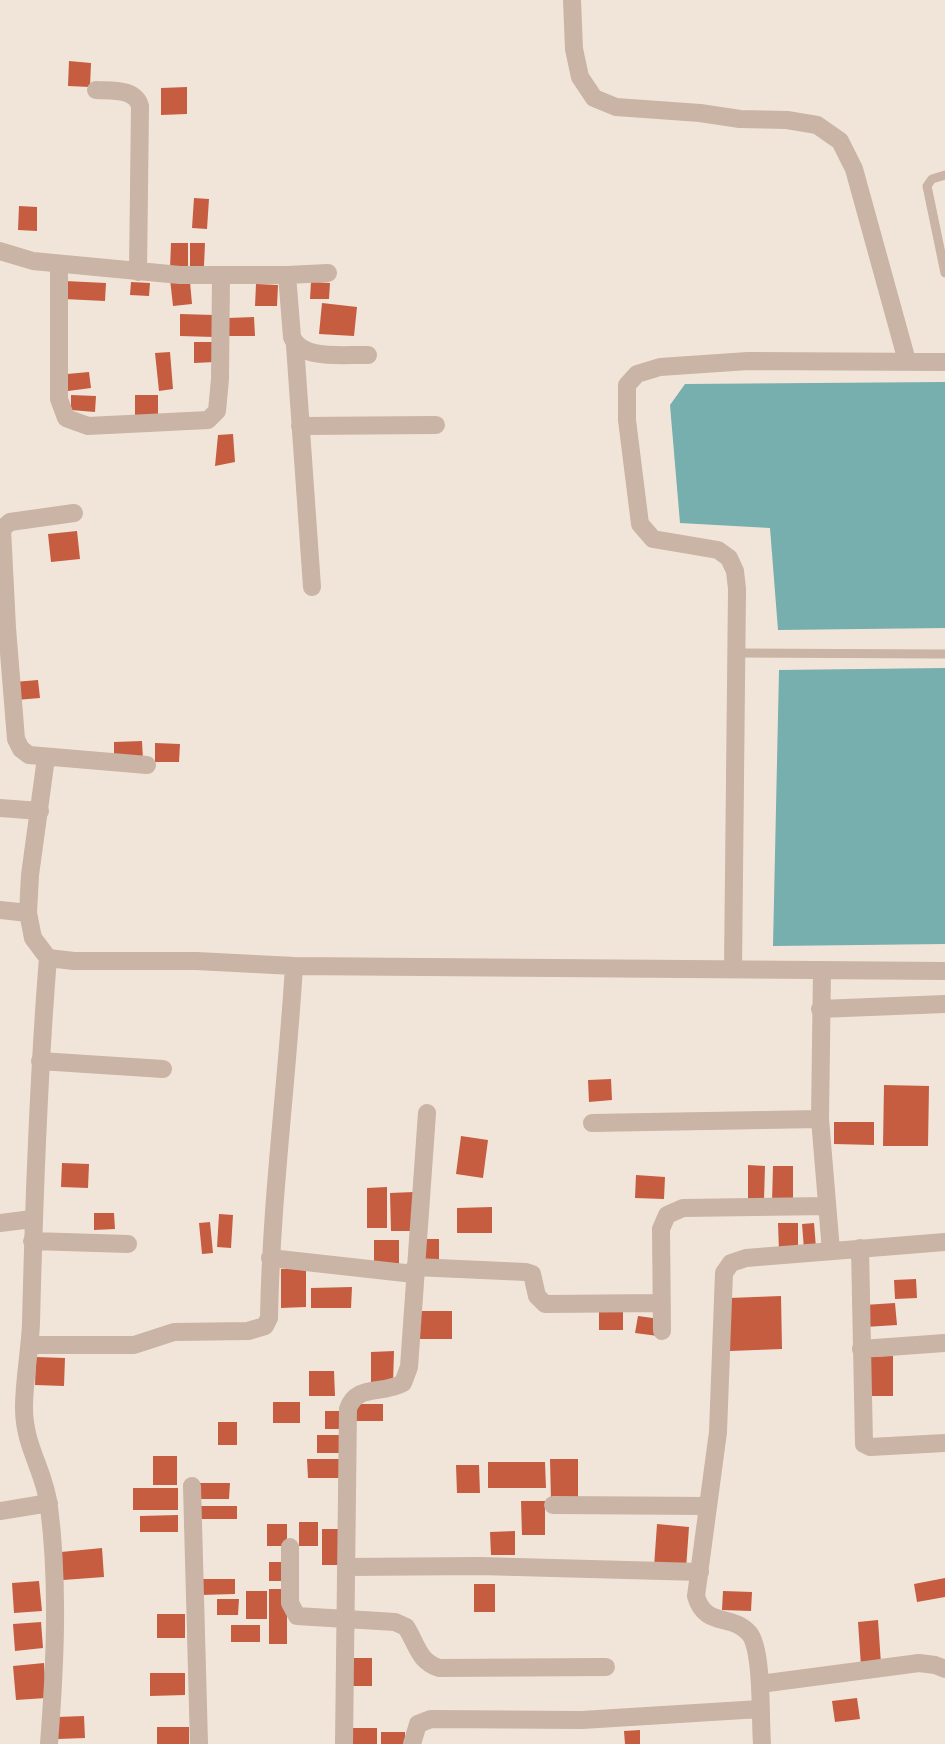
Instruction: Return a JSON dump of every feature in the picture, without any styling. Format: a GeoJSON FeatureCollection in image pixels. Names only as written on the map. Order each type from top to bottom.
{"type":"FeatureCollection","features":[{"type":"Feature","properties":{"kind":"street"},"geometry":{"type":"LineString","coordinates":[[572,0],[574,49],[580,77],[594,98],[616,107],[817,125],[840,141],[854,169],[907,361]]}},
{"type":"Feature","properties":{"kind":"street"},"geometry":{"type":"LineString","coordinates":[[96,90],[132,94],[138,98],[140,106],[138,272]]}},
{"type":"Feature","properties":{"kind":"street"},"geometry":{"type":"LineString","coordinates":[[0,251],[33,261],[138,272],[221,276],[328,273]]}},
{"type":"Feature","properties":{"kind":"street"},"geometry":{"type":"LineString","coordinates":[[59,264],[59,399],[66,418],[88,426],[208,420],[217,411],[221,276]]}},
{"type":"Feature","properties":{"kind":"street"},"geometry":{"type":"LineString","coordinates":[[287,275],[312,587]]}},
{"type":"Feature","properties":{"kind":"street"},"geometry":{"type":"LineString","coordinates":[[295,345],[311,352],[368,355]]}},
{"type":"Feature","properties":{"kind":"street"},"geometry":{"type":"LineString","coordinates":[[733,969],[735,571],[729,558],[718,550],[653,539],[640,524],[627,420],[627,385],[637,374],[660,367],[748,361],[945,362]]}},
{"type":"Feature","properties":{"kind":"street"},"geometry":{"type":"LineString","coordinates":[[300,426],[436,425]]}},
{"type":"Feature","properties":{"kind":"street"},"geometry":{"type":"LineString","coordinates":[[74,513],[4,525],[1,536],[6,704],[16,739],[21,749],[29,755],[147,765]]}},
{"type":"Feature","properties":{"kind":"street"},"geometry":{"type":"LineString","coordinates":[[46,758],[28,913],[33,938],[48,958],[32,1219],[30,1345],[24,1406],[25,1433],[49,1503],[54,1609],[54,1687],[49,1744]]}},
{"type":"Feature","properties":{"kind":"street"},"geometry":{"type":"LineString","coordinates":[[0,808],[40,811]]}},
{"type":"Feature","properties":{"kind":"street"},"geometry":{"type":"LineString","coordinates":[[0,910],[28,913]]}},
{"type":"Feature","properties":{"kind":"street"},"geometry":{"type":"LineString","coordinates":[[48,958],[294,966],[945,971]]}},
{"type":"Feature","properties":{"kind":"street"},"geometry":{"type":"LineString","coordinates":[[30,1345],[134,1345],[182,1331],[257,1330],[265,1326],[269,1318],[270,1258],[294,966]]}},
{"type":"Feature","properties":{"kind":"street"},"geometry":{"type":"LineString","coordinates":[[822,970],[820,1119],[831,1251]]}},
{"type":"Feature","properties":{"kind":"street"},"geometry":{"type":"LineString","coordinates":[[820,1009],[945,1004]]}},
{"type":"Feature","properties":{"kind":"street"},"geometry":{"type":"LineString","coordinates":[[40,1061],[163,1069]]}},
{"type":"Feature","properties":{"kind":"street"},"geometry":{"type":"LineString","coordinates":[[344,1744],[347,1698],[344,1620],[348,1409],[360,1393],[390,1391],[403,1383],[409,1367],[427,1113]]}},
{"type":"Feature","properties":{"kind":"street"},"geometry":{"type":"LineString","coordinates":[[592,1123],[820,1119]]}},
{"type":"Feature","properties":{"kind":"street"},"geometry":{"type":"LineString","coordinates":[[662,1331],[661,1229],[667,1215],[683,1208],[826,1206]]}},
{"type":"Feature","properties":{"kind":"street"},"geometry":{"type":"LineString","coordinates":[[0,1223],[32,1219]]}},
{"type":"Feature","properties":{"kind":"street"},"geometry":{"type":"LineString","coordinates":[[32,1241],[128,1244]]}},
{"type":"Feature","properties":{"kind":"street"},"geometry":{"type":"LineString","coordinates":[[762,1744],[760,1684],[751,1634],[739,1625],[708,1616],[699,1608],[696,1596],[718,1432],[724,1273],[731,1263],[746,1258],[945,1242]]}},
{"type":"Feature","properties":{"kind":"street"},"geometry":{"type":"LineString","coordinates":[[860,1248],[864,1444],[870,1447],[945,1443]]}},
{"type":"Feature","properties":{"kind":"street"},"geometry":{"type":"LineString","coordinates":[[270,1258],[415,1270],[526,1272],[532,1274],[537,1296],[545,1304],[661,1303]]}},
{"type":"Feature","properties":{"kind":"street"},"geometry":{"type":"LineString","coordinates":[[861,1349],[945,1343]]}},
{"type":"Feature","properties":{"kind":"street"},"geometry":{"type":"LineString","coordinates":[[192,1486],[199,1744]]}},
{"type":"Feature","properties":{"kind":"street"},"geometry":{"type":"LineString","coordinates":[[0,1511],[49,1503]]}},
{"type":"Feature","properties":{"kind":"street"},"geometry":{"type":"LineString","coordinates":[[553,1505],[708,1506]]}},
{"type":"Feature","properties":{"kind":"street"},"geometry":{"type":"LineString","coordinates":[[290,1547],[290,1603],[297,1616],[395,1622],[406,1627],[420,1657],[427,1664],[439,1668],[606,1667]]}},
{"type":"Feature","properties":{"kind":"street"},"geometry":{"type":"LineString","coordinates":[[346,1567],[700,1572]]}},
{"type":"Feature","properties":{"kind":"street"},"geometry":{"type":"LineString","coordinates":[[760,1684],[919,1663],[945,1669]]}},
{"type":"Feature","properties":{"kind":"street"},"geometry":{"type":"LineString","coordinates":[[412,1744],[418,1724],[431,1719],[596,1719],[760,1709]]}},
{"type":"Feature","properties":{"kind":"lane"},"geometry":{"type":"LineString","coordinates":[[945,175],[932,179],[927,186],[945,273]]}},
{"type":"Feature","properties":{"kind":"lane"},"geometry":{"type":"LineString","coordinates":[[736,653],[945,654]]}},
{"type":"Feature","properties":{"kind":"water"},"geometry":{"type":"Polygon","coordinates":[[[945,382],[945,628],[778,630],[770,528],[680,523],[670,405],[685,384],[945,382]]]}},
{"type":"Feature","properties":{"kind":"water"},"geometry":{"type":"Polygon","coordinates":[[[945,668],[945,944],[773,946],[779,670],[945,668]]]}},
{"type":"Feature","properties":{"kind":"building"},"geometry":{"type":"Polygon","coordinates":[[[69,61],[91,63],[90,87],[68,86],[69,61]]]}},
{"type":"Feature","properties":{"kind":"building"},"geometry":{"type":"Polygon","coordinates":[[[187,87],[187,114],[161,115],[161,88],[187,87]]]}},
{"type":"Feature","properties":{"kind":"building"},"geometry":{"type":"Polygon","coordinates":[[[194,198],[209,199],[207,229],[192,228],[194,198]]]}},
{"type":"Feature","properties":{"kind":"building"},"geometry":{"type":"Polygon","coordinates":[[[19,206],[37,207],[37,231],[18,230],[19,206]]]}},
{"type":"Feature","properties":{"kind":"building"},"geometry":{"type":"Polygon","coordinates":[[[171,243],[188,243],[188,270],[170,269],[171,243]]]}},
{"type":"Feature","properties":{"kind":"building"},"geometry":{"type":"Polygon","coordinates":[[[190,243],[205,243],[204,266],[190,266],[190,243]]]}},
{"type":"Feature","properties":{"kind":"building"},"geometry":{"type":"Polygon","coordinates":[[[170,279],[190,282],[192,304],[173,306],[170,279]]]}},
{"type":"Feature","properties":{"kind":"building"},"geometry":{"type":"Polygon","coordinates":[[[65,281],[106,283],[105,301],[64,299],[65,281]]]}},
{"type":"Feature","properties":{"kind":"building"},"geometry":{"type":"Polygon","coordinates":[[[131,282],[150,283],[149,296],[130,295],[131,282]]]}},
{"type":"Feature","properties":{"kind":"building"},"geometry":{"type":"Polygon","coordinates":[[[311,282],[330,283],[329,299],[310,299],[311,282]]]}},
{"type":"Feature","properties":{"kind":"building"},"geometry":{"type":"Polygon","coordinates":[[[256,284],[278,285],[277,306],[255,306],[256,284]]]}},
{"type":"Feature","properties":{"kind":"building"},"geometry":{"type":"Polygon","coordinates":[[[322,303],[357,307],[354,336],[319,334],[322,303]]]}},
{"type":"Feature","properties":{"kind":"building"},"geometry":{"type":"Polygon","coordinates":[[[180,314],[214,315],[214,337],[180,336],[180,314]]]}},
{"type":"Feature","properties":{"kind":"building"},"geometry":{"type":"Polygon","coordinates":[[[254,317],[255,336],[228,336],[228,318],[254,317]]]}},
{"type":"Feature","properties":{"kind":"building"},"geometry":{"type":"Polygon","coordinates":[[[194,342],[215,342],[215,362],[194,363],[194,342]]]}},
{"type":"Feature","properties":{"kind":"building"},"geometry":{"type":"Polygon","coordinates":[[[170,352],[173,389],[159,391],[155,353],[170,352]]]}},
{"type":"Feature","properties":{"kind":"building"},"geometry":{"type":"Polygon","coordinates":[[[89,372],[91,388],[68,391],[67,374],[89,372]]]}},
{"type":"Feature","properties":{"kind":"building"},"geometry":{"type":"Polygon","coordinates":[[[71,395],[96,396],[95,412],[71,410],[71,395]]]}},
{"type":"Feature","properties":{"kind":"building"},"geometry":{"type":"Polygon","coordinates":[[[135,395],[158,395],[158,420],[135,421],[135,395]]]}},
{"type":"Feature","properties":{"kind":"building"},"geometry":{"type":"Polygon","coordinates":[[[233,434],[235,462],[215,466],[218,435],[233,434]]]}},
{"type":"Feature","properties":{"kind":"building"},"geometry":{"type":"Polygon","coordinates":[[[77,531],[80,559],[51,562],[48,534],[77,531]]]}},
{"type":"Feature","properties":{"kind":"building"},"geometry":{"type":"Polygon","coordinates":[[[38,680],[40,698],[16,700],[14,682],[38,680]]]}},
{"type":"Feature","properties":{"kind":"building"},"geometry":{"type":"Polygon","coordinates":[[[142,741],[143,760],[114,761],[114,742],[142,741]]]}},
{"type":"Feature","properties":{"kind":"building"},"geometry":{"type":"Polygon","coordinates":[[[155,743],[180,744],[179,762],[155,762],[155,743]]]}},
{"type":"Feature","properties":{"kind":"building"},"geometry":{"type":"Polygon","coordinates":[[[611,1079],[612,1100],[589,1102],[588,1080],[611,1079]]]}},
{"type":"Feature","properties":{"kind":"building"},"geometry":{"type":"Polygon","coordinates":[[[884,1085],[929,1086],[928,1146],[883,1146],[884,1085]]]}},
{"type":"Feature","properties":{"kind":"building"},"geometry":{"type":"Polygon","coordinates":[[[834,1122],[874,1122],[874,1145],[834,1144],[834,1122]]]}},
{"type":"Feature","properties":{"kind":"building"},"geometry":{"type":"Polygon","coordinates":[[[461,1136],[488,1140],[483,1178],[456,1174],[461,1136]]]}},
{"type":"Feature","properties":{"kind":"building"},"geometry":{"type":"Polygon","coordinates":[[[62,1163],[89,1164],[88,1188],[61,1187],[62,1163]]]}},
{"type":"Feature","properties":{"kind":"building"},"geometry":{"type":"Polygon","coordinates":[[[748,1165],[765,1166],[764,1200],[748,1200],[748,1165]]]}},
{"type":"Feature","properties":{"kind":"building"},"geometry":{"type":"Polygon","coordinates":[[[773,1166],[793,1166],[793,1203],[772,1203],[773,1166]]]}},
{"type":"Feature","properties":{"kind":"building"},"geometry":{"type":"Polygon","coordinates":[[[636,1175],[665,1177],[664,1199],[635,1198],[636,1175]]]}},
{"type":"Feature","properties":{"kind":"building"},"geometry":{"type":"Polygon","coordinates":[[[387,1187],[387,1228],[367,1228],[367,1188],[387,1187]]]}},
{"type":"Feature","properties":{"kind":"building"},"geometry":{"type":"Polygon","coordinates":[[[414,1192],[414,1231],[391,1231],[390,1193],[414,1192]]]}},
{"type":"Feature","properties":{"kind":"building"},"geometry":{"type":"Polygon","coordinates":[[[492,1207],[492,1233],[457,1233],[457,1208],[492,1207]]]}},
{"type":"Feature","properties":{"kind":"building"},"geometry":{"type":"Polygon","coordinates":[[[94,1213],[114,1213],[115,1229],[94,1230],[94,1213]]]}},
{"type":"Feature","properties":{"kind":"building"},"geometry":{"type":"Polygon","coordinates":[[[219,1214],[233,1215],[231,1248],[217,1247],[219,1214]]]}},
{"type":"Feature","properties":{"kind":"building"},"geometry":{"type":"Polygon","coordinates":[[[210,1222],[213,1253],[202,1254],[199,1223],[210,1222]]]}},
{"type":"Feature","properties":{"kind":"building"},"geometry":{"type":"Polygon","coordinates":[[[778,1223],[798,1223],[798,1250],[779,1251],[778,1223]]]}},
{"type":"Feature","properties":{"kind":"building"},"geometry":{"type":"Polygon","coordinates":[[[814,1223],[816,1248],[804,1249],[802,1224],[814,1223]]]}},
{"type":"Feature","properties":{"kind":"building"},"geometry":{"type":"Polygon","coordinates":[[[420,1239],[439,1239],[439,1263],[420,1263],[420,1239]]]}},
{"type":"Feature","properties":{"kind":"building"},"geometry":{"type":"Polygon","coordinates":[[[374,1240],[399,1240],[399,1267],[374,1267],[374,1240]]]}},
{"type":"Feature","properties":{"kind":"building"},"geometry":{"type":"Polygon","coordinates":[[[281,1269],[306,1269],[306,1307],[281,1308],[281,1269]]]}},
{"type":"Feature","properties":{"kind":"building"},"geometry":{"type":"Polygon","coordinates":[[[916,1279],[917,1298],[895,1299],[894,1280],[916,1279]]]}},
{"type":"Feature","properties":{"kind":"building"},"geometry":{"type":"Polygon","coordinates":[[[352,1287],[351,1308],[311,1308],[311,1288],[352,1287]]]}},
{"type":"Feature","properties":{"kind":"building"},"geometry":{"type":"Polygon","coordinates":[[[781,1296],[782,1349],[730,1351],[729,1298],[781,1296]]]}},
{"type":"Feature","properties":{"kind":"building"},"geometry":{"type":"Polygon","coordinates":[[[895,1303],[897,1325],[865,1327],[864,1305],[895,1303]]]}},
{"type":"Feature","properties":{"kind":"building"},"geometry":{"type":"Polygon","coordinates":[[[420,1311],[452,1311],[452,1339],[420,1339],[420,1311]]]}},
{"type":"Feature","properties":{"kind":"building"},"geometry":{"type":"Polygon","coordinates":[[[599,1312],[623,1312],[623,1330],[599,1330],[599,1312]]]}},
{"type":"Feature","properties":{"kind":"building"},"geometry":{"type":"Polygon","coordinates":[[[638,1316],[660,1319],[658,1336],[635,1333],[638,1316]]]}},
{"type":"Feature","properties":{"kind":"building"},"geometry":{"type":"Polygon","coordinates":[[[394,1351],[393,1385],[371,1385],[371,1352],[394,1351]]]}},
{"type":"Feature","properties":{"kind":"building"},"geometry":{"type":"Polygon","coordinates":[[[893,1356],[893,1396],[864,1396],[864,1357],[893,1356]]]}},
{"type":"Feature","properties":{"kind":"building"},"geometry":{"type":"Polygon","coordinates":[[[36,1357],[65,1358],[64,1386],[35,1385],[36,1357]]]}},
{"type":"Feature","properties":{"kind":"building"},"geometry":{"type":"Polygon","coordinates":[[[309,1371],[334,1371],[335,1396],[309,1396],[309,1371]]]}},
{"type":"Feature","properties":{"kind":"building"},"geometry":{"type":"Polygon","coordinates":[[[273,1402],[300,1402],[300,1423],[273,1423],[273,1402]]]}},
{"type":"Feature","properties":{"kind":"building"},"geometry":{"type":"Polygon","coordinates":[[[356,1404],[383,1404],[383,1421],[356,1421],[356,1404]]]}},
{"type":"Feature","properties":{"kind":"building"},"geometry":{"type":"Polygon","coordinates":[[[325,1411],[344,1411],[344,1429],[325,1429],[325,1411]]]}},
{"type":"Feature","properties":{"kind":"building"},"geometry":{"type":"Polygon","coordinates":[[[218,1422],[237,1422],[237,1445],[218,1445],[218,1422]]]}},
{"type":"Feature","properties":{"kind":"building"},"geometry":{"type":"Polygon","coordinates":[[[317,1435],[339,1435],[339,1453],[317,1453],[317,1435]]]}},
{"type":"Feature","properties":{"kind":"building"},"geometry":{"type":"Polygon","coordinates":[[[153,1456],[177,1456],[177,1485],[153,1485],[153,1456]]]}},
{"type":"Feature","properties":{"kind":"building"},"geometry":{"type":"Polygon","coordinates":[[[307,1459],[344,1459],[344,1478],[308,1478],[307,1459]]]}},
{"type":"Feature","properties":{"kind":"building"},"geometry":{"type":"Polygon","coordinates":[[[550,1459],[578,1459],[578,1501],[551,1501],[550,1459]]]}},
{"type":"Feature","properties":{"kind":"building"},"geometry":{"type":"Polygon","coordinates":[[[488,1462],[545,1462],[546,1488],[488,1488],[488,1462]]]}},
{"type":"Feature","properties":{"kind":"building"},"geometry":{"type":"Polygon","coordinates":[[[456,1465],[479,1465],[480,1493],[457,1493],[456,1465]]]}},
{"type":"Feature","properties":{"kind":"building"},"geometry":{"type":"Polygon","coordinates":[[[196,1483],[230,1483],[229,1499],[196,1499],[196,1483]]]}},
{"type":"Feature","properties":{"kind":"building"},"geometry":{"type":"Polygon","coordinates":[[[133,1488],[178,1488],[178,1510],[133,1510],[133,1488]]]}},
{"type":"Feature","properties":{"kind":"building"},"geometry":{"type":"Polygon","coordinates":[[[521,1501],[545,1501],[545,1535],[522,1535],[521,1501]]]}},
{"type":"Feature","properties":{"kind":"building"},"geometry":{"type":"Polygon","coordinates":[[[197,1506],[237,1506],[237,1519],[197,1519],[197,1506]]]}},
{"type":"Feature","properties":{"kind":"building"},"geometry":{"type":"Polygon","coordinates":[[[178,1515],[178,1532],[140,1532],[140,1516],[178,1515]]]}},
{"type":"Feature","properties":{"kind":"building"},"geometry":{"type":"Polygon","coordinates":[[[299,1522],[318,1522],[318,1546],[299,1546],[299,1522]]]}},
{"type":"Feature","properties":{"kind":"building"},"geometry":{"type":"Polygon","coordinates":[[[267,1524],[287,1524],[287,1546],[267,1546],[267,1524]]]}},
{"type":"Feature","properties":{"kind":"building"},"geometry":{"type":"Polygon","coordinates":[[[657,1524],[689,1527],[686,1569],[654,1567],[657,1524]]]}},
{"type":"Feature","properties":{"kind":"building"},"geometry":{"type":"Polygon","coordinates":[[[322,1529],[340,1529],[340,1565],[322,1565],[322,1529]]]}},
{"type":"Feature","properties":{"kind":"building"},"geometry":{"type":"Polygon","coordinates":[[[515,1531],[515,1555],[491,1555],[490,1532],[515,1531]]]}},
{"type":"Feature","properties":{"kind":"building"},"geometry":{"type":"Polygon","coordinates":[[[102,1548],[104,1577],[63,1580],[61,1552],[102,1548]]]}},
{"type":"Feature","properties":{"kind":"building"},"geometry":{"type":"Polygon","coordinates":[[[269,1562],[286,1562],[286,1581],[269,1581],[269,1562]]]}},
{"type":"Feature","properties":{"kind":"building"},"geometry":{"type":"Polygon","coordinates":[[[945,1578],[945,1597],[917,1602],[914,1584],[945,1578]]]}},
{"type":"Feature","properties":{"kind":"building"},"geometry":{"type":"Polygon","coordinates":[[[201,1579],[235,1579],[235,1594],[201,1595],[201,1579]]]}},
{"type":"Feature","properties":{"kind":"building"},"geometry":{"type":"Polygon","coordinates":[[[39,1581],[42,1611],[14,1613],[12,1583],[39,1581]]]}},
{"type":"Feature","properties":{"kind":"building"},"geometry":{"type":"Polygon","coordinates":[[[474,1584],[495,1584],[495,1612],[474,1612],[474,1584]]]}},
{"type":"Feature","properties":{"kind":"building"},"geometry":{"type":"Polygon","coordinates":[[[269,1589],[287,1589],[287,1644],[269,1644],[269,1589]]]}},
{"type":"Feature","properties":{"kind":"building"},"geometry":{"type":"Polygon","coordinates":[[[246,1591],[267,1591],[267,1619],[246,1619],[246,1591]]]}},
{"type":"Feature","properties":{"kind":"building"},"geometry":{"type":"Polygon","coordinates":[[[723,1591],[752,1592],[751,1611],[722,1610],[723,1591]]]}},
{"type":"Feature","properties":{"kind":"building"},"geometry":{"type":"Polygon","coordinates":[[[217,1599],[239,1599],[238,1615],[217,1615],[217,1599]]]}},
{"type":"Feature","properties":{"kind":"building"},"geometry":{"type":"Polygon","coordinates":[[[157,1614],[185,1614],[185,1638],[157,1638],[157,1614]]]}},
{"type":"Feature","properties":{"kind":"building"},"geometry":{"type":"Polygon","coordinates":[[[878,1620],[881,1664],[861,1666],[858,1622],[878,1620]]]}},
{"type":"Feature","properties":{"kind":"building"},"geometry":{"type":"Polygon","coordinates":[[[41,1622],[43,1648],[15,1651],[13,1624],[41,1622]]]}},
{"type":"Feature","properties":{"kind":"building"},"geometry":{"type":"Polygon","coordinates":[[[231,1625],[260,1625],[260,1642],[231,1642],[231,1625]]]}},
{"type":"Feature","properties":{"kind":"building"},"geometry":{"type":"Polygon","coordinates":[[[350,1658],[372,1658],[372,1686],[349,1686],[350,1658]]]}},
{"type":"Feature","properties":{"kind":"building"},"geometry":{"type":"Polygon","coordinates":[[[44,1663],[46,1698],[16,1700],[13,1666],[44,1663]]]}},
{"type":"Feature","properties":{"kind":"building"},"geometry":{"type":"Polygon","coordinates":[[[150,1673],[185,1673],[185,1695],[150,1696],[150,1673]]]}},
{"type":"Feature","properties":{"kind":"building"},"geometry":{"type":"Polygon","coordinates":[[[857,1698],[860,1719],[835,1722],[832,1701],[857,1698]]]}},
{"type":"Feature","properties":{"kind":"building"},"geometry":{"type":"Polygon","coordinates":[[[84,1716],[85,1738],[58,1739],[57,1717],[84,1716]]]}},
{"type":"Feature","properties":{"kind":"building"},"geometry":{"type":"Polygon","coordinates":[[[157,1727],[189,1727],[189,1744],[157,1744],[157,1727]]]}},
{"type":"Feature","properties":{"kind":"building"},"geometry":{"type":"Polygon","coordinates":[[[351,1728],[377,1728],[377,1744],[351,1744],[351,1728]]]}},
{"type":"Feature","properties":{"kind":"building"},"geometry":{"type":"Polygon","coordinates":[[[640,1730],[640,1744],[625,1744],[624,1731],[640,1730]]]}},
{"type":"Feature","properties":{"kind":"building"},"geometry":{"type":"Polygon","coordinates":[[[381,1732],[405,1732],[405,1744],[381,1744],[381,1732]]]}}]}
